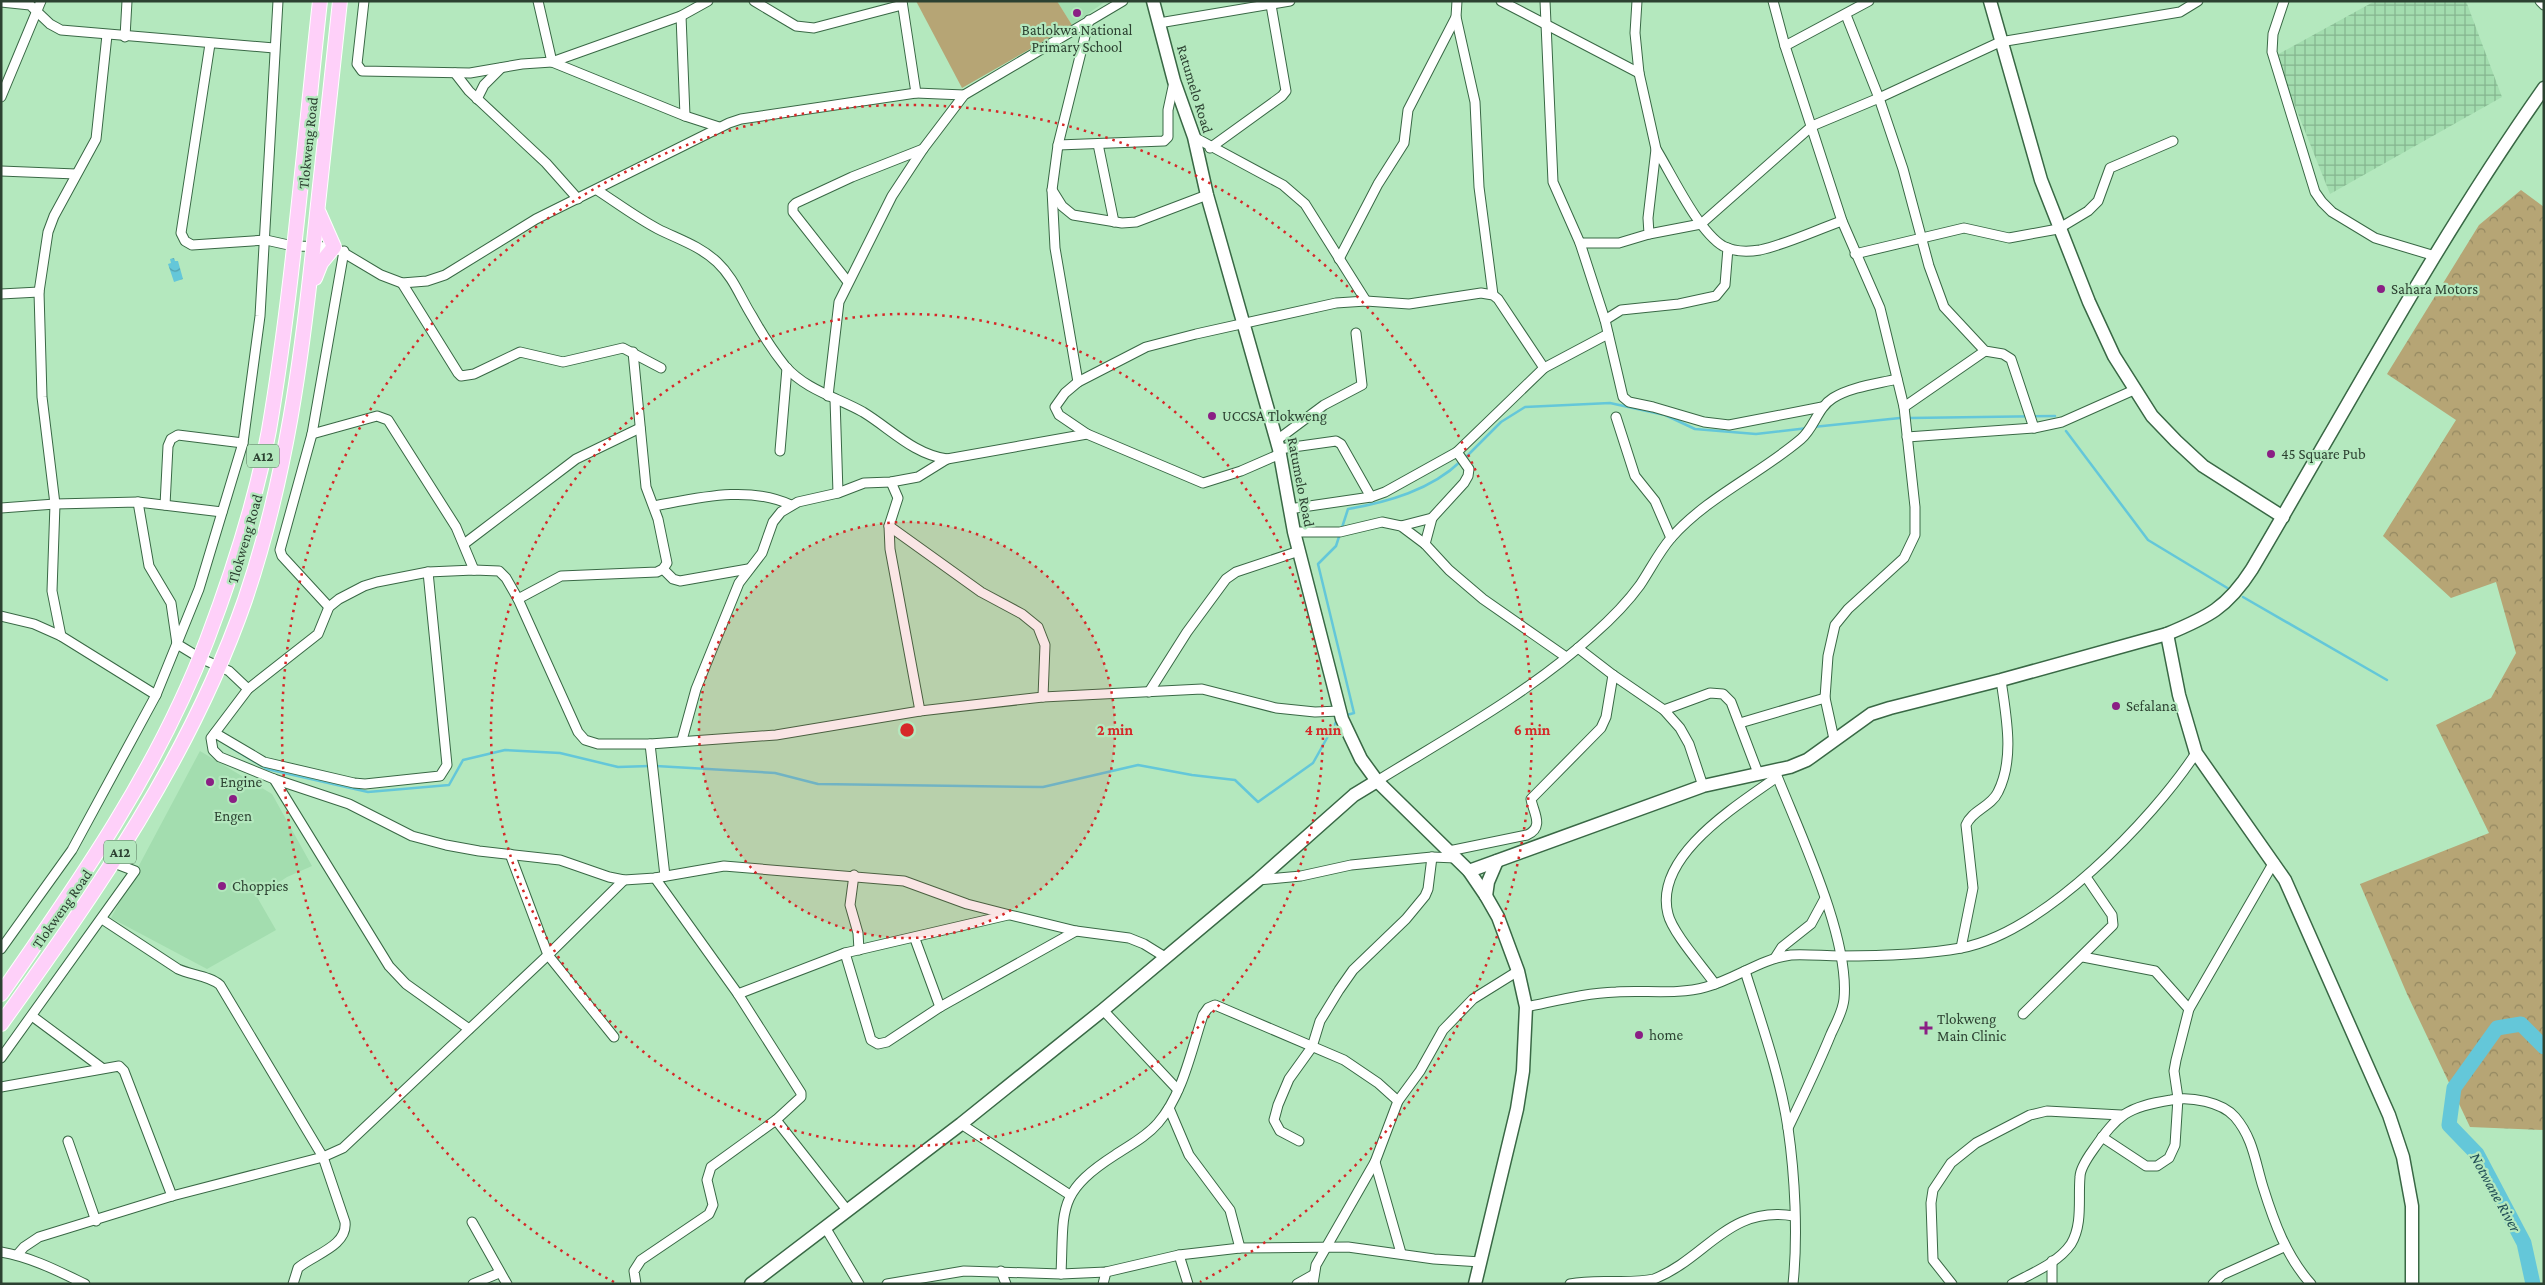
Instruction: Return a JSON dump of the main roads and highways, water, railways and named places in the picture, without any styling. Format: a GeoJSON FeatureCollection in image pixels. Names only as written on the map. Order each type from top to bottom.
{"type":"FeatureCollection","features":[{"type":"Feature","properties":{"kind":"main road","name":"Tlokweng Road"},"geometry":{"type":"LineString","coordinates":[[1,994],[83,876],[124,811],[160,742],[200,658],[249,512],[268,432],[293,246],[320,1]]}},
{"type":"Feature","properties":{"kind":"main road","name":"Tlokweng Road"},"geometry":{"type":"LineString","coordinates":[[1,1024],[114,863],[178,754],[217,667],[244,600],[272,509],[290,429],[308,309],[340,1]]}},
{"type":"Feature","properties":{"kind":"main road"},"geometry":{"type":"LineString","coordinates":[[308,309],[312,288],[321,263],[339,249],[318,208]]}},
{"type":"Feature","properties":{"kind":"water"},"geometry":{"type":"Polygon","coordinates":[[[174,258],[175,261],[178,261],[183,279],[174,282],[168,264],[171,263],[170,259],[174,258]]]}},
{"type":"Feature","properties":{"kind":"waterway"},"geometry":{"type":"LineString","coordinates":[[1465,458],[1501,422],[1525,407],[1610,403],[1665,415],[1695,429],[1756,434],[1808,428]]}},
{"type":"Feature","properties":{"kind":"waterway"},"geometry":{"type":"LineString","coordinates":[[1910,418],[2055,416]]}},
{"type":"Feature","properties":{"kind":"waterway"},"geometry":{"type":"LineString","coordinates":[[1813,427],[1900,418]]}},
{"type":"Feature","properties":{"kind":"waterway"},"geometry":{"type":"LineString","coordinates":[[2066,431],[2148,540],[2229,589]]}},
{"type":"Feature","properties":{"kind":"waterway"},"geometry":{"type":"LineString","coordinates":[[1347,715],[1354,713],[1318,564],[1336,546],[1348,509],[1378,503],[1423,487],[1436,480],[1461,461]]}},
{"type":"Feature","properties":{"kind":"waterway"},"geometry":{"type":"LineString","coordinates":[[2243,597],[2387,680]]}},
{"type":"Feature","properties":{"kind":"waterway"},"geometry":{"type":"LineString","coordinates":[[656,766],[775,773],[818,784],[1043,787],[1138,765],[1192,775],[1235,780],[1258,802],[1313,763],[1336,722]]}},
{"type":"Feature","properties":{"kind":"waterway"},"geometry":{"type":"LineString","coordinates":[[230,747],[267,769],[368,792],[449,785],[463,760],[505,750],[560,753],[618,767],[650,766]]}},
{"type":"Feature","properties":{"kind":"waterway","name":"Notwane River"},"geometry":{"type":"LineString","coordinates":[[2533,1284],[2524,1243],[2477,1154],[2449,1125],[2454,1088],[2497,1028],[2521,1024],[2544,1047]]}},
{"type":"Feature","properties":{"kind":"place","name":"Batlokwa National Primary School"},"geometry":{"type":"Point","coordinates":[1077,13]}},
{"type":"Feature","properties":{"kind":"place","name":"Sahara Motors"},"geometry":{"type":"Point","coordinates":[2381,289]}},
{"type":"Feature","properties":{"kind":"place","name":"UCCSA Tlokweng"},"geometry":{"type":"Point","coordinates":[1212,416]}},
{"type":"Feature","properties":{"kind":"place","name":"45 Square Pub"},"geometry":{"type":"Point","coordinates":[2271,454]}},
{"type":"Feature","properties":{"kind":"place","name":"Sefalana"},"geometry":{"type":"Point","coordinates":[2116,706]}},
{"type":"Feature","properties":{"kind":"place","name":"Engine"},"geometry":{"type":"Point","coordinates":[210,782]}},
{"type":"Feature","properties":{"kind":"place","name":"Engen"},"geometry":{"type":"Point","coordinates":[233,799]}},
{"type":"Feature","properties":{"kind":"place","name":"Choppies"},"geometry":{"type":"Point","coordinates":[222,886]}},
{"type":"Feature","properties":{"kind":"place","name":"Tlokweng Main Clinic"},"geometry":{"type":"Point","coordinates":[1926,1028]}},
{"type":"Feature","properties":{"kind":"place","name":"home"},"geometry":{"type":"Point","coordinates":[1639,1035]}}]}
